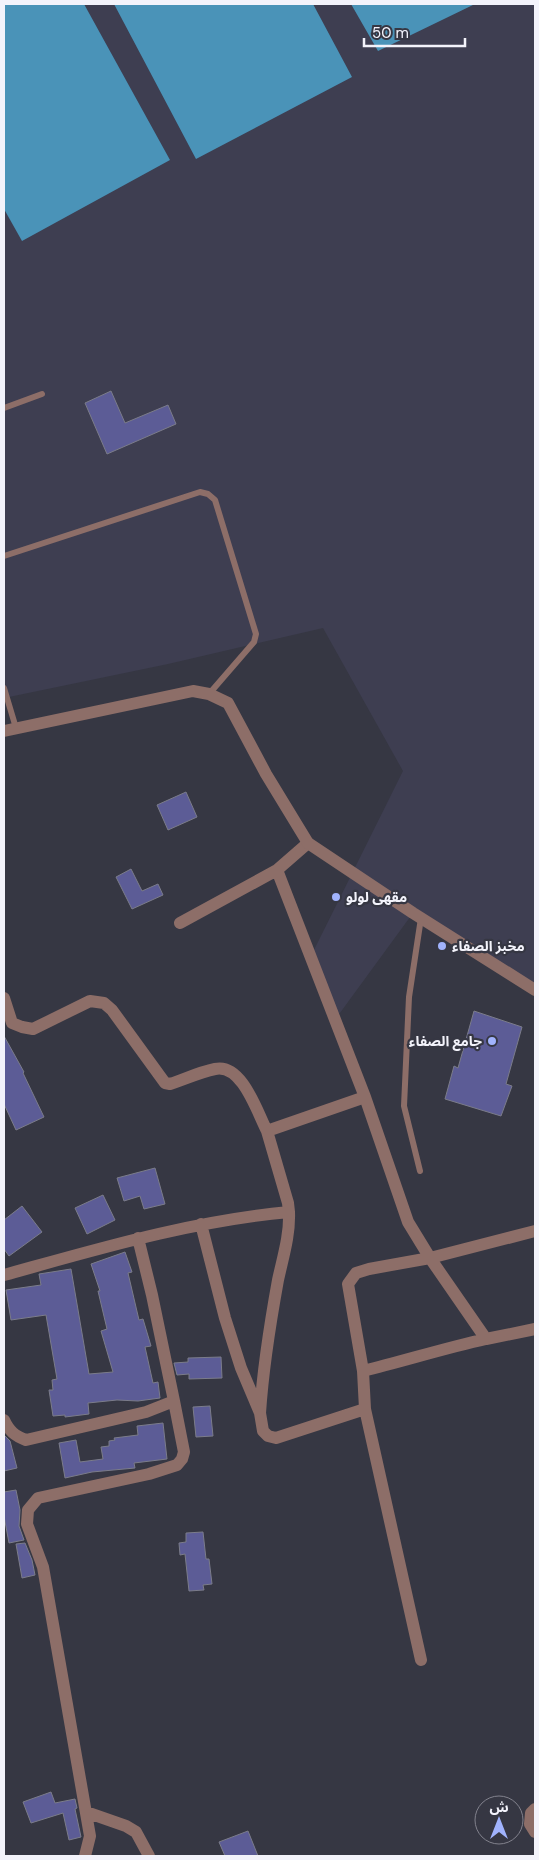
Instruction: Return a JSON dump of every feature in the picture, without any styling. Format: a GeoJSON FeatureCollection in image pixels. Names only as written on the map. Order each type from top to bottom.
{"type":"FeatureCollection","features":[{"type":"Feature","properties":{"kind":"street"},"geometry":{"type":"LineString","coordinates":[[10,729],[193,691],[209,694],[228,703],[266,774],[308,843],[421,918],[535,990]]}},
{"type":"Feature","properties":{"kind":"street"},"geometry":{"type":"LineString","coordinates":[[180,923],[277,870],[308,843]]}},
{"type":"Feature","properties":{"kind":"street"},"geometry":{"type":"LineString","coordinates":[[277,870],[365,1097],[408,1222],[430,1258],[486,1339]]}},
{"type":"Feature","properties":{"kind":"street"},"geometry":{"type":"LineString","coordinates":[[4,998],[12,1023],[33,1029],[90,1000],[104,1003],[112,1010],[165,1083],[170,1084],[217,1068],[232,1071],[242,1081],[266,1131],[288,1203],[290,1226],[278,1280],[265,1362],[260,1413]]}},
{"type":"Feature","properties":{"kind":"street"},"geometry":{"type":"LineString","coordinates":[[266,1131],[365,1097]]}},
{"type":"Feature","properties":{"kind":"street"},"geometry":{"type":"LineString","coordinates":[[4,1275],[138,1238],[201,1224],[289,1212]]}},
{"type":"Feature","properties":{"kind":"street"},"geometry":{"type":"LineString","coordinates":[[201,1224],[225,1318],[240,1368],[260,1413],[263,1431],[268,1436],[276,1438],[365,1409]]}},
{"type":"Feature","properties":{"kind":"street"},"geometry":{"type":"LineString","coordinates":[[421,1660],[365,1409],[363,1372],[348,1284],[356,1273],[368,1269],[430,1258],[535,1231]]}},
{"type":"Feature","properties":{"kind":"street"},"geometry":{"type":"LineString","coordinates":[[84,1856],[90,1836],[43,1567],[27,1524],[28,1510],[38,1498],[149,1474],[177,1465],[182,1459],[184,1452],[174,1401],[138,1238]]}},
{"type":"Feature","properties":{"kind":"street"},"geometry":{"type":"LineString","coordinates":[[363,1372],[436,1353],[452,1346],[535,1329]]}},
{"type":"Feature","properties":{"kind":"street"},"geometry":{"type":"LineString","coordinates":[[4,1420],[9,1430],[16,1436],[26,1440],[146,1412],[174,1401]]}},
{"type":"Feature","properties":{"kind":"street"},"geometry":{"type":"LineString","coordinates":[[535,1808],[530,1813],[530,1824],[535,1832]]}},
{"type":"Feature","properties":{"kind":"street"},"geometry":{"type":"LineString","coordinates":[[86,1812],[126,1826],[136,1832],[149,1856]]}},
{"type":"Feature","properties":{"kind":"lane"},"geometry":{"type":"LineString","coordinates":[[4,408],[42,394]]}},
{"type":"Feature","properties":{"kind":"lane"},"geometry":{"type":"LineString","coordinates":[[4,556],[200,492],[208,494],[215,500],[256,634],[254,642],[209,694]]}},
{"type":"Feature","properties":{"kind":"lane"},"geometry":{"type":"LineString","coordinates":[[4,688],[10,729]]}},
{"type":"Feature","properties":{"kind":"lane"},"geometry":{"type":"LineString","coordinates":[[420,1171],[408,1126],[404,1099],[409,997],[421,918]]}},
{"type":"Feature","properties":{"kind":"shaded area"},"geometry":{"type":"Polygon","coordinates":[[[4,4],[535,4],[535,990],[413,913],[337,1017],[313,952],[403,771],[323,628],[168,664],[4,698],[4,4]]]}},
{"type":"Feature","properties":{"kind":"water"},"geometry":{"type":"Polygon","coordinates":[[[4,4],[84,4],[170,160],[22,241],[4,209],[4,4]]]}},
{"type":"Feature","properties":{"kind":"water"},"geometry":{"type":"Polygon","coordinates":[[[114,4],[313,4],[352,77],[196,159],[114,4]]]}},
{"type":"Feature","properties":{"kind":"water"},"geometry":{"type":"Polygon","coordinates":[[[351,4],[475,4],[378,51],[351,4]]]}},
{"type":"Feature","properties":{"kind":"building"},"geometry":{"type":"Polygon","coordinates":[[[111,391],[125,423],[168,405],[176,424],[107,454],[85,403],[111,391]]]}},
{"type":"Feature","properties":{"kind":"building"},"geometry":{"type":"Polygon","coordinates":[[[186,792],[197,817],[168,830],[157,805],[186,792]]]}},
{"type":"Feature","properties":{"kind":"building"},"geometry":{"type":"Polygon","coordinates":[[[131,869],[142,891],[158,884],[163,895],[132,909],[116,877],[131,869]]]}},
{"type":"Feature","properties":{"kind":"building"},"geometry":{"type":"Polygon","coordinates":[[[474,1011],[522,1027],[506,1084],[512,1086],[501,1116],[445,1099],[454,1066],[458,1068],[474,1011]]]}},
{"type":"Feature","properties":{"kind":"building"},"geometry":{"type":"Polygon","coordinates":[[[4,1036],[24,1072],[44,1117],[16,1130],[4,1104],[4,1036]]]}},
{"type":"Feature","properties":{"kind":"building"},"geometry":{"type":"Polygon","coordinates":[[[155,1168],[165,1204],[144,1209],[140,1196],[124,1201],[117,1178],[155,1168]]]}},
{"type":"Feature","properties":{"kind":"building"},"geometry":{"type":"Polygon","coordinates":[[[103,1195],[115,1220],[87,1234],[75,1208],[103,1195]]]}},
{"type":"Feature","properties":{"kind":"building"},"geometry":{"type":"Polygon","coordinates":[[[22,1206],[42,1232],[9,1256],[4,1249],[4,1220],[22,1206]]]}},
{"type":"Feature","properties":{"kind":"building"},"geometry":{"type":"Polygon","coordinates":[[[125,1252],[132,1272],[128,1273],[139,1320],[143,1319],[151,1346],[145,1347],[153,1383],[158,1382],[160,1398],[88,1403],[89,1414],[65,1417],[65,1415],[53,1416],[49,1390],[53,1390],[52,1380],[57,1379],[46,1315],[11,1320],[6,1290],[41,1285],[39,1274],[71,1269],[89,1374],[113,1372],[101,1331],[107,1329],[98,1291],[100,1291],[91,1264],[125,1252]]]}},
{"type":"Feature","properties":{"kind":"building"},"geometry":{"type":"Polygon","coordinates":[[[221,1357],[222,1378],[189,1379],[189,1374],[177,1375],[174,1363],[188,1362],[188,1358],[221,1357]]]}},
{"type":"Feature","properties":{"kind":"building"},"geometry":{"type":"Polygon","coordinates":[[[210,1406],[213,1436],[196,1437],[193,1407],[210,1406]]]}},
{"type":"Feature","properties":{"kind":"building"},"geometry":{"type":"Polygon","coordinates":[[[163,1423],[167,1459],[134,1463],[135,1468],[92,1472],[65,1478],[59,1443],[76,1440],[80,1462],[103,1459],[101,1447],[109,1446],[109,1441],[115,1440],[114,1438],[138,1435],[137,1426],[163,1423]]]}},
{"type":"Feature","properties":{"kind":"building"},"geometry":{"type":"Polygon","coordinates":[[[4,1435],[10,1441],[17,1468],[4,1471],[4,1435]]]}},
{"type":"Feature","properties":{"kind":"building"},"geometry":{"type":"Polygon","coordinates":[[[16,1490],[20,1510],[19,1526],[24,1540],[9,1543],[4,1516],[4,1492],[16,1490]]]}},
{"type":"Feature","properties":{"kind":"building"},"geometry":{"type":"Polygon","coordinates":[[[203,1532],[206,1559],[209,1559],[212,1584],[203,1585],[204,1590],[189,1591],[185,1554],[180,1555],[179,1543],[186,1542],[186,1533],[203,1532]]]}},
{"type":"Feature","properties":{"kind":"building"},"geometry":{"type":"Polygon","coordinates":[[[25,1543],[32,1560],[35,1575],[22,1578],[16,1544],[25,1543]]]}},
{"type":"Feature","properties":{"kind":"building"},"geometry":{"type":"Polygon","coordinates":[[[51,1792],[55,1803],[75,1799],[77,1808],[75,1809],[81,1837],[69,1840],[63,1813],[31,1823],[23,1802],[51,1792]]]}},
{"type":"Feature","properties":{"kind":"building"},"geometry":{"type":"Polygon","coordinates":[[[248,1831],[258,1856],[225,1856],[219,1842],[248,1831]]]}},
{"type":"Feature","properties":{"kind":"place","name":"مقهى لولو"},"geometry":{"type":"Point","coordinates":[336,897]}},
{"type":"Feature","properties":{"kind":"place","name":"مخبز الصفاء"},"geometry":{"type":"Point","coordinates":[442,946]}},
{"type":"Feature","properties":{"kind":"place","name":"جامع الصفاء"},"geometry":{"type":"Point","coordinates":[492,1041]}}]}
